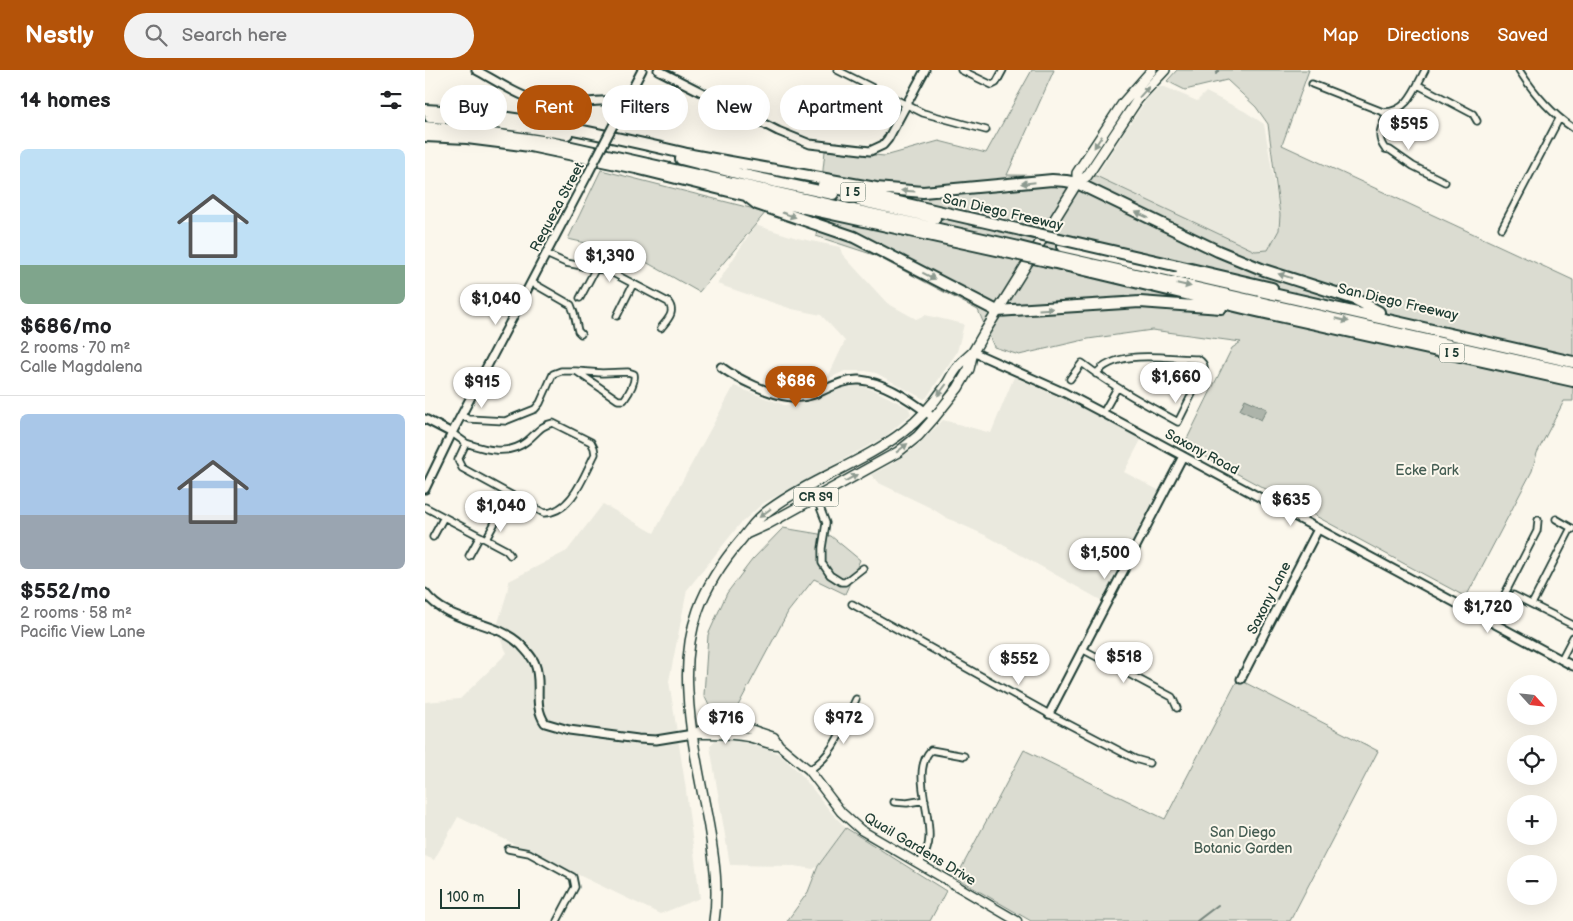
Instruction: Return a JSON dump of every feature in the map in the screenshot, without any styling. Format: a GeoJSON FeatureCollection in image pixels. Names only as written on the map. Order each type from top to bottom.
{"type":"FeatureCollection","features":[{"type":"Feature","properties":{"kind":"highway","name":"San Diego Freeway"},"geometry":{"type":"LineString","coordinates":[[425,110],[456,111],[536,121],[611,136],[1020,233],[1178,266],[1573,356]]}},
{"type":"Feature","properties":{"kind":"highway"},"geometry":{"type":"LineString","coordinates":[[425,117],[452,118],[587,138],[901,211],[1020,233],[1062,246],[1573,362]]}},
{"type":"Feature","properties":{"kind":"highway"},"geometry":{"type":"LineString","coordinates":[[425,127],[549,142],[1017,251]]}},
{"type":"Feature","properties":{"kind":"highway","name":"I 5"},"geometry":{"type":"LineString","coordinates":[[425,136],[467,138],[530,146],[636,168],[745,195],[1049,258],[1252,310],[1573,381]]}},
{"type":"Feature","properties":{"kind":"highway"},"geometry":{"type":"LineString","coordinates":[[685,154],[886,189],[923,192],[1067,180],[1077,183],[1218,251],[1264,270],[1355,299],[1379,312]]}},
{"type":"Feature","properties":{"kind":"highway"},"geometry":{"type":"LineString","coordinates":[[745,195],[757,204],[854,237],[997,312],[1140,302],[1252,310]]}},
{"type":"Feature","properties":{"kind":"highway"},"geometry":{"type":"LineString","coordinates":[[1049,258],[1573,373]]}},
{"type":"Feature","properties":{"kind":"main road","name":"CR S9"},"geometry":{"type":"LineString","coordinates":[[1077,183],[1077,173],[1112,119],[1123,103],[1152,70]]}},
{"type":"Feature","properties":{"kind":"main road","name":"CR S9"},"geometry":{"type":"LineString","coordinates":[[714,921],[717,902],[715,864],[688,704],[687,674],[687,658],[693,624],[705,593],[724,560],[746,534],[753,522],[770,509],[905,431],[925,411],[957,368],[973,352],[1077,183],[1087,176],[1138,99],[1165,70]]}},
{"type":"Feature","properties":{"kind":"main road","name":"CR S9"},"geometry":{"type":"LineString","coordinates":[[746,534],[766,525],[897,452],[918,436],[935,418],[958,388],[969,369],[973,352]]}},
{"type":"Feature","properties":{"kind":"main road","name":"Quail Gardens Drive"},"geometry":{"type":"LineString","coordinates":[[693,734],[729,734],[749,737],[771,745],[779,745],[790,752],[809,770],[851,822],[869,835],[1017,921]]}},
{"type":"Feature","properties":{"kind":"street"},"geometry":{"type":"LineString","coordinates":[[476,70],[532,99],[555,104],[602,100]]}},
{"type":"Feature","properties":{"kind":"street","name":"Requeza Street"},"geometry":{"type":"LineString","coordinates":[[634,85],[642,70]]}},
{"type":"Feature","properties":{"kind":"street"},"geometry":{"type":"LineString","coordinates":[[658,70],[778,131],[810,144],[869,150],[883,145],[888,139],[925,70]]}},
{"type":"Feature","properties":{"kind":"street"},"geometry":{"type":"LineString","coordinates":[[837,70],[923,113],[986,130]]}},
{"type":"Feature","properties":{"kind":"street"},"geometry":{"type":"LineString","coordinates":[[961,70],[992,85],[996,83],[1003,70]]}},
{"type":"Feature","properties":{"kind":"street"},"geometry":{"type":"LineString","coordinates":[[1312,84],[1387,112],[1403,107],[1425,70]]}},
{"type":"Feature","properties":{"kind":"street"},"geometry":{"type":"LineString","coordinates":[[1519,70],[1559,119],[1573,128]]}},
{"type":"Feature","properties":{"kind":"street"},"geometry":{"type":"LineString","coordinates":[[1417,85],[1473,114],[1477,122]]}},
{"type":"Feature","properties":{"kind":"street"},"geometry":{"type":"LineString","coordinates":[[1387,112],[1379,135],[1385,149],[1390,150],[1413,166],[1445,182]]}},
{"type":"Feature","properties":{"kind":"street"},"geometry":{"type":"LineString","coordinates":[[1502,228],[1559,119]]}},
{"type":"Feature","properties":{"kind":"street","name":"Requeza Street"},"geometry":{"type":"LineString","coordinates":[[426,484],[611,130]]}},
{"type":"Feature","properties":{"kind":"street"},"geometry":{"type":"LineString","coordinates":[[547,254],[566,263],[609,270],[668,302],[672,307],[672,314],[661,328]]}},
{"type":"Feature","properties":{"kind":"street"},"geometry":{"type":"LineString","coordinates":[[580,298],[596,268]]}},
{"type":"Feature","properties":{"kind":"street"},"geometry":{"type":"LineString","coordinates":[[531,282],[571,305],[575,313],[578,332],[581,334]]}},
{"type":"Feature","properties":{"kind":"street"},"geometry":{"type":"LineString","coordinates":[[617,316],[633,284]]}},
{"type":"Feature","properties":{"kind":"street","name":"Saxony Road"},"geometry":{"type":"LineString","coordinates":[[973,352],[1065,393],[1573,666]]}},
{"type":"Feature","properties":{"kind":"street"},"geometry":{"type":"LineString","coordinates":[[1070,379],[1082,363],[1096,374],[1117,388],[1178,422],[1205,367],[1202,361],[1198,359],[1127,357],[1109,362],[1096,374]]}},
{"type":"Feature","properties":{"kind":"street"},"geometry":{"type":"LineString","coordinates":[[721,367],[749,383],[791,397],[802,397],[838,384],[858,380],[869,382],[885,387],[935,418]]}},
{"type":"Feature","properties":{"kind":"street"},"geometry":{"type":"LineString","coordinates":[[462,416],[469,419],[505,421],[535,409],[553,374],[561,371],[576,371],[602,373],[628,372],[633,374],[635,379],[624,400],[618,400],[576,371]]}},
{"type":"Feature","properties":{"kind":"street"},"geometry":{"type":"LineString","coordinates":[[1103,413],[1117,388]]}},
{"type":"Feature","properties":{"kind":"street"},"geometry":{"type":"LineString","coordinates":[[425,419],[452,433],[466,444],[483,449],[505,450],[527,441],[544,425],[553,423],[591,442],[595,454],[574,494],[561,508],[553,513],[544,513],[462,468],[458,460],[466,444]]}},
{"type":"Feature","properties":{"kind":"street"},"geometry":{"type":"LineString","coordinates":[[1049,714],[1183,456]]}},
{"type":"Feature","properties":{"kind":"street"},"geometry":{"type":"LineString","coordinates":[[816,497],[826,522],[821,557],[825,570],[835,579],[845,582],[863,568]]}},
{"type":"Feature","properties":{"kind":"street"},"geometry":{"type":"LineString","coordinates":[[425,506],[506,550],[510,555]]}},
{"type":"Feature","properties":{"kind":"street"},"geometry":{"type":"LineString","coordinates":[[433,537],[444,517]]}},
{"type":"Feature","properties":{"kind":"street"},"geometry":{"type":"LineString","coordinates":[[469,556],[498,517]]}},
{"type":"Feature","properties":{"kind":"street"},"geometry":{"type":"LineString","coordinates":[[1532,604],[1572,528],[1555,519]]}},
{"type":"Feature","properties":{"kind":"street"},"geometry":{"type":"LineString","coordinates":[[1490,623],[1537,532],[1538,520]]}},
{"type":"Feature","properties":{"kind":"street","name":"Saxony Lane"},"geometry":{"type":"LineString","coordinates":[[1241,680],[1319,529]]}},
{"type":"Feature","properties":{"kind":"street"},"geometry":{"type":"LineString","coordinates":[[425,593],[437,606],[454,616],[503,632],[520,644],[535,664],[538,681],[538,709],[545,723],[569,730],[637,739],[656,740],[693,734]]}},
{"type":"Feature","properties":{"kind":"street"},"geometry":{"type":"LineString","coordinates":[[1513,595],[1573,625]]}},
{"type":"Feature","properties":{"kind":"street"},"geometry":{"type":"LineString","coordinates":[[852,604],[1049,714],[1135,759],[1149,763]]}},
{"type":"Feature","properties":{"kind":"street"},"geometry":{"type":"LineString","coordinates":[[1561,660],[1573,636]]}},
{"type":"Feature","properties":{"kind":"street"},"geometry":{"type":"LineString","coordinates":[[1082,649],[1172,697],[1177,708]]}},
{"type":"Feature","properties":{"kind":"street"},"geometry":{"type":"LineString","coordinates":[[809,770],[818,765],[828,755],[856,699]]}},
{"type":"Feature","properties":{"kind":"street"},"geometry":{"type":"LineString","coordinates":[[920,863],[927,852],[929,839],[922,780],[924,759],[931,750],[964,756]]}},
{"type":"Feature","properties":{"kind":"street"},"geometry":{"type":"LineString","coordinates":[[894,802],[907,803],[925,800]]}},
{"type":"Feature","properties":{"kind":"street"},"geometry":{"type":"LineString","coordinates":[[508,849],[529,853],[573,877],[575,887],[557,921]]}},
{"type":"Feature","properties":{"kind":"shaded area"},"geometry":{"type":"Polygon","coordinates":[[[1159,87],[1165,87],[1197,101],[1206,92],[1244,111],[1264,124],[1280,215],[1279,230],[1269,250],[1255,251],[1096,176],[1147,99],[1159,87]]]}},
{"type":"Feature","properties":{"kind":"shaded area"},"geometry":{"type":"Polygon","coordinates":[[[755,225],[797,238],[840,247],[842,254],[887,303],[916,319],[925,315],[964,324],[957,352],[927,397],[924,399],[876,373],[866,371],[845,371],[827,379],[845,341],[821,315],[792,309],[717,284],[755,225]]]}},
{"type":"Feature","properties":{"kind":"shaded area"},"geometry":{"type":"Polygon","coordinates":[[[1014,377],[1071,404],[1073,403],[1142,438],[1124,472],[1160,491],[1104,602],[987,536],[879,483],[871,475],[916,447],[943,420],[991,433],[1014,377]]]}},
{"type":"Feature","properties":{"kind":"shaded area"},"geometry":{"type":"Polygon","coordinates":[[[859,385],[876,391],[909,408],[911,414],[886,436],[762,504],[740,524],[687,590],[669,681],[700,898],[660,914],[458,817],[434,860],[425,856],[425,702],[460,699],[507,653],[496,630],[509,581],[567,551],[603,504],[654,533],[734,386],[784,405],[808,403],[841,388],[859,385]]]}},
{"type":"Feature","properties":{"kind":"shaded area"},"geometry":{"type":"Polygon","coordinates":[[[1245,399],[1267,409],[1261,420],[1240,410],[1245,399]]]}},
{"type":"Feature","properties":{"kind":"shaded area"},"geometry":{"type":"Polygon","coordinates":[[[717,738],[753,742],[779,754],[799,772],[846,828],[818,866],[813,869],[794,866],[730,865],[710,746],[717,738]]]}},
{"type":"Feature","properties":{"kind":"green space","name":"Ecke Park"},"geometry":{"type":"Polygon","coordinates":[[[1032,70],[1054,70],[1007,175],[1096,176],[1255,251],[1268,250],[1279,230],[1280,215],[1268,124],[1256,107],[1227,80],[1185,90],[1167,81],[1177,70],[1309,70],[1282,145],[1573,280],[1573,401],[1564,401],[1537,453],[1532,471],[1466,597],[1184,445],[1232,348],[1241,342],[1152,330],[1088,339],[1019,355],[994,347],[978,310],[874,255],[816,236],[825,151],[885,156],[939,141],[986,153],[1032,70]]]}},
{"type":"Feature","properties":{"kind":"green space"},"geometry":{"type":"Polygon","coordinates":[[[601,170],[766,212],[699,292],[630,253],[568,239],[601,170]]]}},
{"type":"Feature","properties":{"kind":"green space"},"geometry":{"type":"Polygon","coordinates":[[[783,528],[831,536],[860,560],[845,594],[814,579],[788,612],[732,717],[713,714],[704,695],[708,635],[727,593],[752,560],[783,528]]]}},
{"type":"Feature","properties":{"kind":"green space","name":"San Diego Botanic Garden"},"geometry":{"type":"Polygon","coordinates":[[[1238,679],[1378,751],[1290,921],[1031,921],[956,878],[1024,750],[1165,819],[1238,679]]]}},
{"type":"Feature","properties":{"kind":"green space"},"geometry":{"type":"Polygon","coordinates":[[[846,828],[946,891],[930,921],[787,921],[808,892],[818,866],[846,828]]]}},
{"type":"Feature","properties":{"kind":"waterway"},"geometry":{"type":"LineString","coordinates":[[1216,74],[1219,70]]}},
{"type":"Feature","properties":{"kind":"waterway"},"geometry":{"type":"LineString","coordinates":[[1197,921],[1218,905]]}}]}
